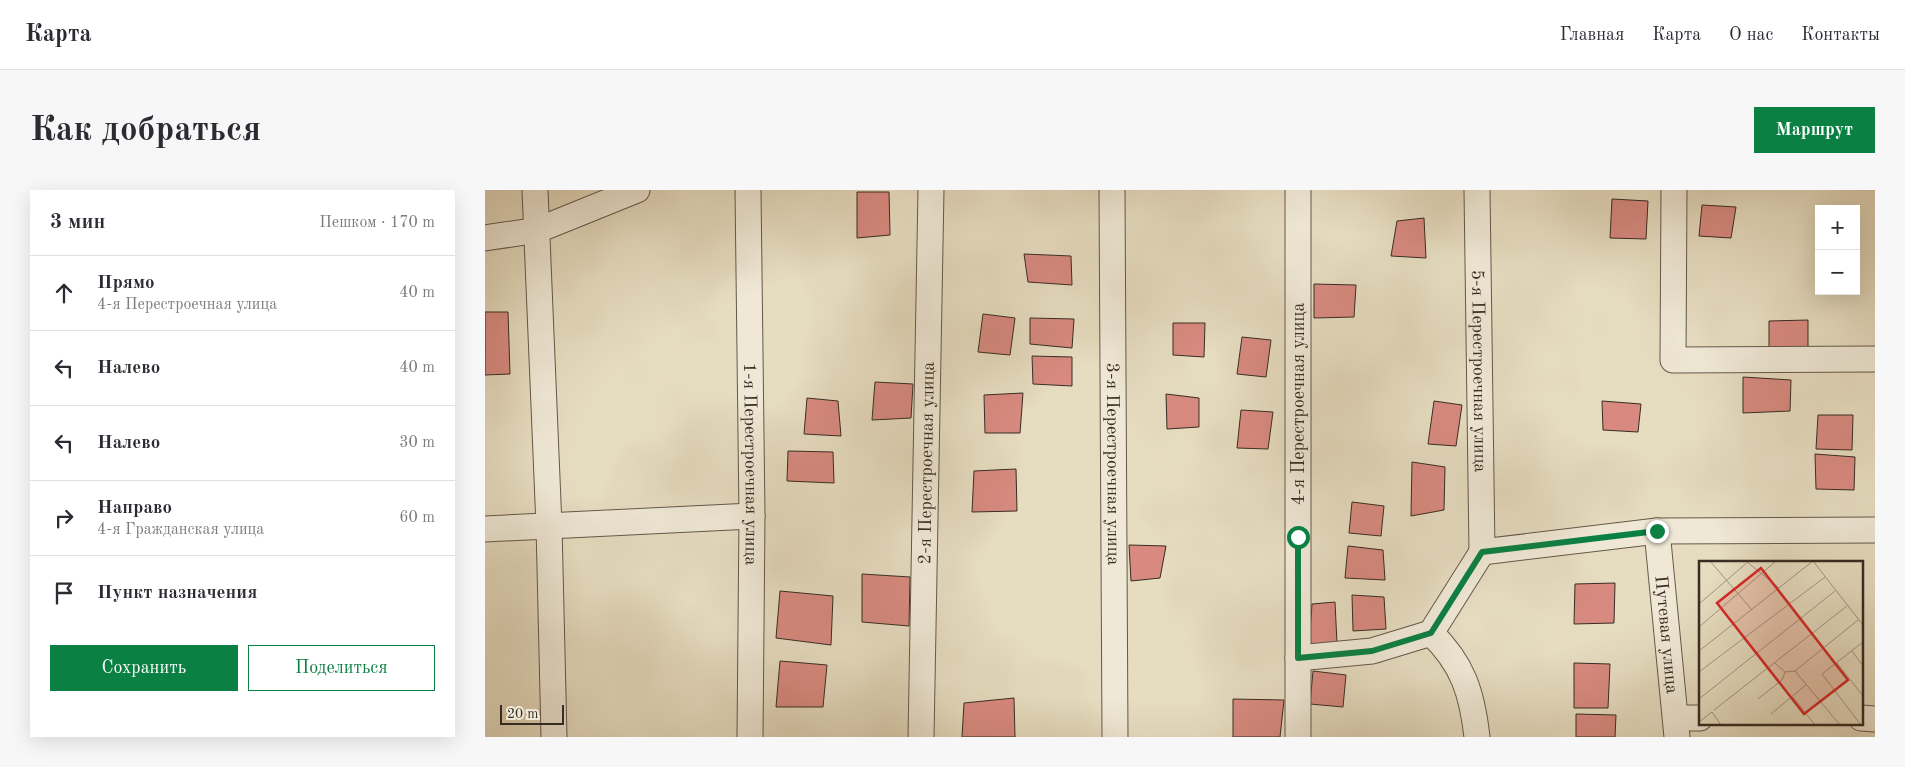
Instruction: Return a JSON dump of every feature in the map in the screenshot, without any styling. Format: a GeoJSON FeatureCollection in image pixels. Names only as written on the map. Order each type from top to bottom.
{"type":"FeatureCollection","features":[{"type":"Feature","properties":{"kind":"street"},"geometry":{"type":"LineString","coordinates":[[535,190],[549,526],[554,737]]}},
{"type":"Feature","properties":{"kind":"street"},"geometry":{"type":"LineString","coordinates":[[485,238],[538,230],[637,190]]}},
{"type":"Feature","properties":{"kind":"street","name":"1-я Перестроечная улица"},"geometry":{"type":"LineString","coordinates":[[748,190],[752,516],[751,737]]}},
{"type":"Feature","properties":{"kind":"street","name":"2-я Перестроечная улица"},"geometry":{"type":"LineString","coordinates":[[921,737],[931,190]]}},
{"type":"Feature","properties":{"kind":"street","name":"3-я Перестроечная улица"},"geometry":{"type":"LineString","coordinates":[[1112,190],[1115,737]]}},
{"type":"Feature","properties":{"kind":"street","name":"4-я Перестроечная улица"},"geometry":{"type":"LineString","coordinates":[[1298,190],[1298,737]]}},
{"type":"Feature","properties":{"kind":"street","name":"5-я Перестроечная улица"},"geometry":{"type":"LineString","coordinates":[[1477,190],[1482,552]]}},
{"type":"Feature","properties":{"kind":"street"},"geometry":{"type":"LineString","coordinates":[[1674,190],[1673,360],[1875,359]]}},
{"type":"Feature","properties":{"kind":"street"},"geometry":{"type":"LineString","coordinates":[[485,529],[752,516]]}},
{"type":"Feature","properties":{"kind":"street"},"geometry":{"type":"LineString","coordinates":[[1298,658],[1372,651],[1431,633],[1482,552],[1657,531],[1875,530]]}},
{"type":"Feature","properties":{"kind":"street","name":"Путевая улица"},"geometry":{"type":"LineString","coordinates":[[1657,531],[1684,724]]}},
{"type":"Feature","properties":{"kind":"street"},"geometry":{"type":"LineString","coordinates":[[1431,633],[1447,649],[1461,671],[1474,707],[1477,737]]}},
{"type":"Feature","properties":{"kind":"building"},"geometry":{"type":"Polygon","coordinates":[[[857,192],[889,192],[890,235],[857,238],[857,192]]]}},
{"type":"Feature","properties":{"kind":"building"},"geometry":{"type":"Polygon","coordinates":[[[1612,199],[1648,201],[1646,239],[1610,238],[1612,199]]]}},
{"type":"Feature","properties":{"kind":"building"},"geometry":{"type":"Polygon","coordinates":[[[1702,205],[1736,207],[1731,238],[1699,236],[1702,205]]]}},
{"type":"Feature","properties":{"kind":"building"},"geometry":{"type":"Polygon","coordinates":[[[1424,218],[1426,258],[1391,256],[1397,221],[1424,218]]]}},
{"type":"Feature","properties":{"kind":"building"},"geometry":{"type":"Polygon","coordinates":[[[1024,254],[1071,256],[1072,285],[1028,282],[1024,254]]]}},
{"type":"Feature","properties":{"kind":"building"},"geometry":{"type":"Polygon","coordinates":[[[1314,284],[1356,285],[1354,317],[1314,318],[1314,284]]]}},
{"type":"Feature","properties":{"kind":"building"},"geometry":{"type":"Polygon","coordinates":[[[485,312],[508,312],[510,374],[485,375],[485,312]]]}},
{"type":"Feature","properties":{"kind":"building"},"geometry":{"type":"Polygon","coordinates":[[[983,314],[1015,318],[1010,355],[978,352],[983,314]]]}},
{"type":"Feature","properties":{"kind":"building"},"geometry":{"type":"Polygon","coordinates":[[[1030,318],[1074,319],[1072,348],[1030,344],[1030,318]]]}},
{"type":"Feature","properties":{"kind":"building"},"geometry":{"type":"Polygon","coordinates":[[[1808,320],[1808,351],[1769,351],[1769,321],[1808,320]]]}},
{"type":"Feature","properties":{"kind":"building"},"geometry":{"type":"Polygon","coordinates":[[[1173,323],[1205,323],[1204,357],[1173,355],[1173,323]]]}},
{"type":"Feature","properties":{"kind":"building"},"geometry":{"type":"Polygon","coordinates":[[[1242,337],[1271,340],[1266,377],[1237,374],[1242,337]]]}},
{"type":"Feature","properties":{"kind":"building"},"geometry":{"type":"Polygon","coordinates":[[[1032,356],[1072,357],[1072,386],[1033,384],[1032,356]]]}},
{"type":"Feature","properties":{"kind":"building"},"geometry":{"type":"Polygon","coordinates":[[[1743,377],[1791,380],[1790,411],[1743,413],[1743,377]]]}},
{"type":"Feature","properties":{"kind":"building"},"geometry":{"type":"Polygon","coordinates":[[[875,382],[913,384],[911,418],[872,420],[875,382]]]}},
{"type":"Feature","properties":{"kind":"building"},"geometry":{"type":"Polygon","coordinates":[[[1023,393],[1020,433],[985,433],[984,395],[1023,393]]]}},
{"type":"Feature","properties":{"kind":"building"},"geometry":{"type":"Polygon","coordinates":[[[1166,394],[1199,398],[1199,427],[1167,429],[1166,394]]]}},
{"type":"Feature","properties":{"kind":"building"},"geometry":{"type":"Polygon","coordinates":[[[807,398],[838,401],[841,436],[804,434],[807,398]]]}},
{"type":"Feature","properties":{"kind":"building"},"geometry":{"type":"Polygon","coordinates":[[[1434,401],[1462,405],[1456,446],[1428,444],[1434,401]]]}},
{"type":"Feature","properties":{"kind":"building"},"geometry":{"type":"Polygon","coordinates":[[[1602,401],[1641,404],[1638,432],[1603,430],[1602,401]]]}},
{"type":"Feature","properties":{"kind":"building"},"geometry":{"type":"Polygon","coordinates":[[[1241,410],[1273,412],[1268,449],[1237,448],[1241,410]]]}},
{"type":"Feature","properties":{"kind":"building"},"geometry":{"type":"Polygon","coordinates":[[[1818,415],[1853,415],[1852,450],[1816,449],[1818,415]]]}},
{"type":"Feature","properties":{"kind":"building"},"geometry":{"type":"Polygon","coordinates":[[[788,451],[833,452],[834,483],[787,481],[788,451]]]}},
{"type":"Feature","properties":{"kind":"building"},"geometry":{"type":"Polygon","coordinates":[[[1815,454],[1855,457],[1854,490],[1816,489],[1815,454]]]}},
{"type":"Feature","properties":{"kind":"building"},"geometry":{"type":"Polygon","coordinates":[[[1412,462],[1445,467],[1444,510],[1411,516],[1412,462]]]}},
{"type":"Feature","properties":{"kind":"building"},"geometry":{"type":"Polygon","coordinates":[[[1016,469],[1017,511],[972,512],[974,471],[1016,469]]]}},
{"type":"Feature","properties":{"kind":"building"},"geometry":{"type":"Polygon","coordinates":[[[1352,502],[1384,506],[1381,536],[1349,533],[1352,502]]]}},
{"type":"Feature","properties":{"kind":"building"},"geometry":{"type":"Polygon","coordinates":[[[1129,545],[1166,546],[1160,578],[1131,581],[1129,545]]]}},
{"type":"Feature","properties":{"kind":"building"},"geometry":{"type":"Polygon","coordinates":[[[1348,546],[1383,550],[1385,580],[1345,578],[1348,546]]]}},
{"type":"Feature","properties":{"kind":"building"},"geometry":{"type":"Polygon","coordinates":[[[862,574],[910,577],[909,626],[862,622],[862,574]]]}},
{"type":"Feature","properties":{"kind":"building"},"geometry":{"type":"Polygon","coordinates":[[[1615,583],[1614,623],[1574,624],[1575,584],[1615,583]]]}},
{"type":"Feature","properties":{"kind":"building"},"geometry":{"type":"Polygon","coordinates":[[[780,591],[833,596],[831,645],[776,638],[780,591]]]}},
{"type":"Feature","properties":{"kind":"building"},"geometry":{"type":"Polygon","coordinates":[[[1352,595],[1384,597],[1386,629],[1353,631],[1352,595]]]}},
{"type":"Feature","properties":{"kind":"building"},"geometry":{"type":"Polygon","coordinates":[[[1335,602],[1337,643],[1309,646],[1312,604],[1335,602]]]}},
{"type":"Feature","properties":{"kind":"building"},"geometry":{"type":"Polygon","coordinates":[[[780,661],[827,665],[823,707],[776,707],[780,661]]]}},
{"type":"Feature","properties":{"kind":"building"},"geometry":{"type":"Polygon","coordinates":[[[1574,663],[1610,664],[1608,708],[1574,708],[1574,663]]]}},
{"type":"Feature","properties":{"kind":"building"},"geometry":{"type":"Polygon","coordinates":[[[1313,671],[1346,675],[1343,707],[1310,704],[1313,671]]]}},
{"type":"Feature","properties":{"kind":"building"},"geometry":{"type":"Polygon","coordinates":[[[1014,698],[1015,737],[962,737],[964,703],[1014,698]]]}},
{"type":"Feature","properties":{"kind":"building"},"geometry":{"type":"Polygon","coordinates":[[[1233,699],[1284,700],[1280,737],[1233,737],[1233,699]]]}},
{"type":"Feature","properties":{"kind":"building"},"geometry":{"type":"Polygon","coordinates":[[[1576,714],[1616,715],[1615,737],[1576,737],[1576,714]]]}},
{"type":"Feature","properties":{"kind":"route"},"geometry":{"type":"LineString","coordinates":[[1298,537],[1298,658],[1372,651],[1431,633],[1482,552],[1657,531]]}}]}
